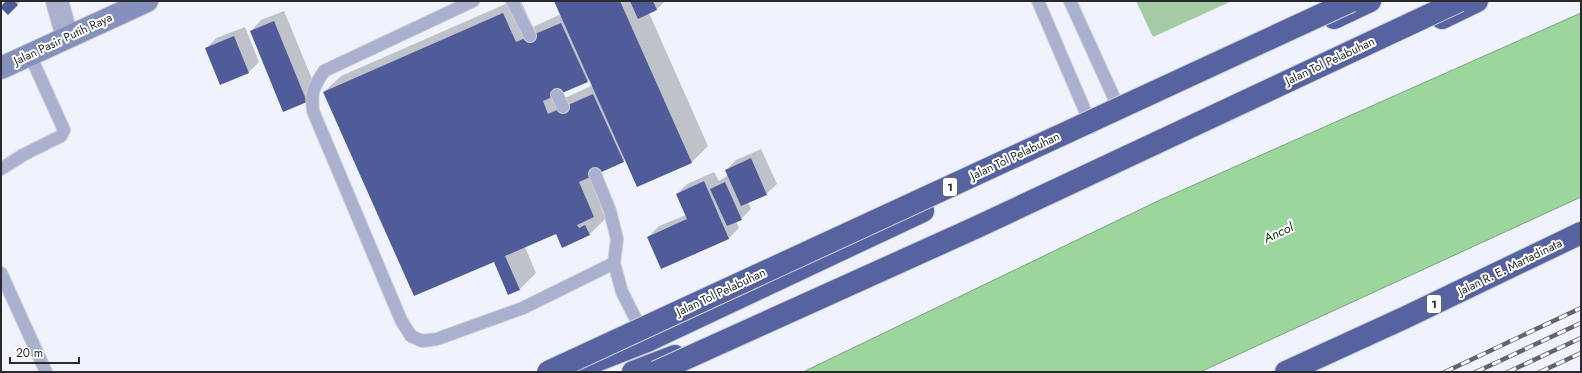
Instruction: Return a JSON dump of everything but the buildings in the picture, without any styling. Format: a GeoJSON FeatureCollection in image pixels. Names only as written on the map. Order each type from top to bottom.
{"type":"FeatureCollection","features":[{"type":"Feature","properties":{"kind":"highway","name":"Jalan Tol Pelabuhan"},"geometry":{"type":"LineString","coordinates":[[548,372],[1351,1]]}},
{"type":"Feature","properties":{"kind":"highway"},"geometry":{"type":"LineString","coordinates":[[567,372],[647,341],[1370,1]]}},
{"type":"Feature","properties":{"kind":"highway","name":"Jalan Tol Pelabuhan"},"geometry":{"type":"LineString","coordinates":[[656,372],[977,227],[1459,1]]}},
{"type":"Feature","properties":{"kind":"highway"},"geometry":{"type":"LineString","coordinates":[[632,372],[949,250],[1157,154],[1477,1]]}},
{"type":"Feature","properties":{"kind":"highway","name":"Jalan R. E. Martadinata"},"geometry":{"type":"LineString","coordinates":[[1286,372],[1404,318],[1581,233]]}},
{"type":"Feature","properties":{"kind":"street"},"geometry":{"type":"LineString","coordinates":[[57,1],[67,37]]}},
{"type":"Feature","properties":{"kind":"street","name":"Jalan Pasir Putih Raya"},"geometry":{"type":"LineString","coordinates":[[1,68],[147,1]]}},
{"type":"Feature","properties":{"kind":"lane"},"geometry":{"type":"LineString","coordinates":[[473,1],[324,71],[315,84],[311,96],[313,111],[401,320],[411,336],[422,341],[437,339],[523,308],[572,282],[614,263]]}},
{"type":"Feature","properties":{"kind":"lane"},"geometry":{"type":"LineString","coordinates":[[512,1],[530,36]]}},
{"type":"Feature","properties":{"kind":"lane"},"geometry":{"type":"LineString","coordinates":[[1038,1],[1094,130]]}},
{"type":"Feature","properties":{"kind":"lane"},"geometry":{"type":"LineString","coordinates":[[1070,1],[1123,116]]}},
{"type":"Feature","properties":{"kind":"lane"},"geometry":{"type":"LineString","coordinates":[[1,169],[23,155],[61,136],[64,130],[30,54]]}},
{"type":"Feature","properties":{"kind":"lane"},"geometry":{"type":"LineString","coordinates":[[557,95],[563,107]]}},
{"type":"Feature","properties":{"kind":"lane"},"geometry":{"type":"LineString","coordinates":[[595,174],[610,211],[617,239],[614,263],[622,292],[647,341]]}},
{"type":"Feature","properties":{"kind":"lane"},"geometry":{"type":"LineString","coordinates":[[1,273],[46,372]]}},
{"type":"Feature","properties":{"kind":"shaded area"},"geometry":{"type":"Polygon","coordinates":[[[1136,1],[1232,1],[1153,37],[1136,1]]]}},
{"type":"Feature","properties":{"kind":"water","name":"Ancol"},"geometry":{"type":"Polygon","coordinates":[[[1581,13],[1581,197],[1200,372],[803,372],[1160,200],[1581,13]]]}},
{"type":"Feature","properties":{"kind":"railway"},"geometry":{"type":"LineString","coordinates":[[1445,372],[1581,308]]}},
{"type":"Feature","properties":{"kind":"railway"},"geometry":{"type":"LineString","coordinates":[[1476,372],[1581,323]]}},
{"type":"Feature","properties":{"kind":"railway"},"geometry":{"type":"LineString","coordinates":[[1508,372],[1581,338]]}},
{"type":"Feature","properties":{"kind":"railway"},"geometry":{"type":"LineString","coordinates":[[1540,372],[1581,353]]}}]}
